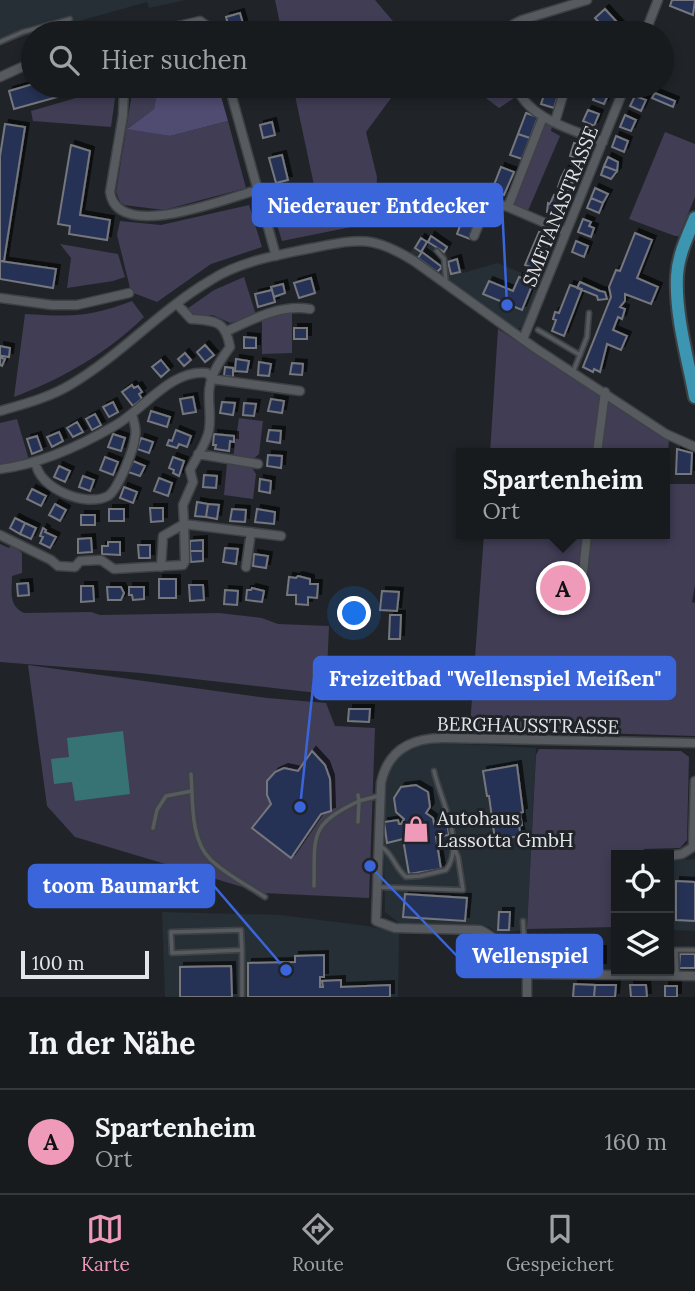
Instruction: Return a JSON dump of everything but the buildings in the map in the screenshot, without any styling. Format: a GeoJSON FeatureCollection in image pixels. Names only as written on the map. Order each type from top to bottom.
{"type":"FeatureCollection","features":[{"type":"Feature","properties":{"kind":"main road"},"geometry":{"type":"LineString","coordinates":[[695,218],[681,252],[677,276],[695,397]]}},
{"type":"Feature","properties":{"kind":"street"},"geometry":{"type":"LineString","coordinates":[[520,21],[587,0]]}},
{"type":"Feature","properties":{"kind":"street"},"geometry":{"type":"LineString","coordinates":[[650,21],[658,0]]}},
{"type":"Feature","properties":{"kind":"street"},"geometry":{"type":"LineString","coordinates":[[0,76],[21,67]]}},
{"type":"Feature","properties":{"kind":"street"},"geometry":{"type":"LineString","coordinates":[[124,98],[110,192],[111,201],[116,207],[162,216],[257,190]]}},
{"type":"Feature","properties":{"kind":"street"},"geometry":{"type":"LineString","coordinates":[[232,98],[276,256]]}},
{"type":"Feature","properties":{"kind":"street"},"geometry":{"type":"LineString","coordinates":[[523,98],[543,117],[603,142]]}},
{"type":"Feature","properties":{"kind":"street"},"geometry":{"type":"LineString","coordinates":[[555,122],[562,98]]}},
{"type":"Feature","properties":{"kind":"street","name":"SMETANASTRASSE"},"geometry":{"type":"LineString","coordinates":[[523,339],[620,98]]}},
{"type":"Feature","properties":{"kind":"street"},"geometry":{"type":"LineString","coordinates":[[508,207],[543,117]]}},
{"type":"Feature","properties":{"kind":"street"},"geometry":{"type":"LineString","coordinates":[[474,236],[488,201],[566,232]]}},
{"type":"Feature","properties":{"kind":"street"},"geometry":{"type":"LineString","coordinates":[[0,411],[42,398],[68,386],[115,355],[212,279],[236,268],[276,256],[327,245],[372,240],[396,250],[666,434],[695,447]]}},
{"type":"Feature","properties":{"kind":"street"},"geometry":{"type":"LineString","coordinates":[[0,299],[77,305],[129,293]]}},
{"type":"Feature","properties":{"kind":"street"},"geometry":{"type":"LineString","coordinates":[[0,536],[51,560],[58,566],[75,566],[80,561],[101,560],[114,569],[180,566],[185,561],[183,505],[193,482],[190,470],[209,434],[208,394],[212,379],[217,364],[230,347],[227,331],[216,321],[191,318],[177,304]]}},
{"type":"Feature","properties":{"kind":"street"},"geometry":{"type":"LineString","coordinates":[[227,331],[257,317],[296,306],[310,309]]}},
{"type":"Feature","properties":{"kind":"street"},"geometry":{"type":"LineString","coordinates":[[0,469],[36,463],[82,442],[132,415],[178,377],[194,372],[207,373],[212,379],[300,391]]}},
{"type":"Feature","properties":{"kind":"street"},"geometry":{"type":"LineString","coordinates":[[598,448],[605,392]]}},
{"type":"Feature","properties":{"kind":"street"},"geometry":{"type":"LineString","coordinates":[[36,463],[39,476],[72,497],[103,498],[116,487],[135,439],[136,429],[132,415]]}},
{"type":"Feature","properties":{"kind":"street"},"geometry":{"type":"LineString","coordinates":[[198,454],[258,464]]}},
{"type":"Feature","properties":{"kind":"street"},"geometry":{"type":"LineString","coordinates":[[161,567],[163,536],[184,524],[281,536]]}},
{"type":"Feature","properties":{"kind":"street"},"geometry":{"type":"LineString","coordinates":[[247,566],[251,532]]}},
{"type":"Feature","properties":{"kind":"street"},"geometry":{"type":"LineString","coordinates":[[583,573],[586,539]]}},
{"type":"Feature","properties":{"kind":"street","name":"BERGHAUSSTRASSE"},"geometry":{"type":"LineString","coordinates":[[376,921],[380,795],[383,775],[390,759],[400,748],[424,739],[695,743]]}},
{"type":"Feature","properties":{"kind":"street"},"geometry":{"type":"LineString","coordinates":[[674,855],[693,847],[695,781]]}},
{"type":"Feature","properties":{"kind":"street"},"geometry":{"type":"LineString","coordinates":[[376,921],[387,930],[481,930],[493,937],[524,970],[543,975],[611,974]]}},
{"type":"Feature","properties":{"kind":"street"},"geometry":{"type":"LineString","coordinates":[[524,970],[527,997]]}},
{"type":"Feature","properties":{"kind":"street"},"geometry":{"type":"LineString","coordinates":[[674,976],[695,976]]}},
{"type":"Feature","properties":{"kind":"lane"},"geometry":{"type":"LineString","coordinates":[[63,21],[70,19]]}},
{"type":"Feature","properties":{"kind":"lane"},"geometry":{"type":"LineString","coordinates":[[0,42],[21,33]]}},
{"type":"Feature","properties":{"kind":"lane"},"geometry":{"type":"LineString","coordinates":[[437,251],[444,259],[446,284]]}},
{"type":"Feature","properties":{"kind":"lane"},"geometry":{"type":"LineString","coordinates":[[573,372],[587,337],[589,313]]}},
{"type":"Feature","properties":{"kind":"lane"},"geometry":{"type":"LineString","coordinates":[[538,330],[580,355]]}},
{"type":"Feature","properties":{"kind":"lane"},"geometry":{"type":"LineString","coordinates":[[378,845],[389,851],[397,869],[406,877],[446,870],[451,862],[451,825],[434,771]]}},
{"type":"Feature","properties":{"kind":"lane"},"geometry":{"type":"LineString","coordinates":[[191,774],[195,823],[202,848],[218,865],[265,897]]}},
{"type":"Feature","properties":{"kind":"lane"},"geometry":{"type":"LineString","coordinates":[[153,828],[157,810],[166,796],[192,791]]}},
{"type":"Feature","properties":{"kind":"lane"},"geometry":{"type":"LineString","coordinates":[[358,795],[358,822]]}},
{"type":"Feature","properties":{"kind":"lane"},"geometry":{"type":"LineString","coordinates":[[314,886],[317,831],[328,818],[359,801],[380,795]]}},
{"type":"Feature","properties":{"kind":"lane"},"geometry":{"type":"LineString","coordinates":[[377,887],[464,890],[453,843]]}},
{"type":"Feature","properties":{"kind":"lane"},"geometry":{"type":"LineString","coordinates":[[373,931],[376,921]]}},
{"type":"Feature","properties":{"kind":"lane"},"geometry":{"type":"LineString","coordinates":[[523,921],[524,970]]}},
{"type":"Feature","properties":{"kind":"lane"},"geometry":{"type":"LineString","coordinates":[[242,950],[172,953],[171,932],[241,930],[242,950],[242,997]]}},
{"type":"Feature","properties":{"kind":"lane"},"geometry":{"type":"LineString","coordinates":[[677,976],[676,950],[695,950]]}},
{"type":"Feature","properties":{"kind":"shaded area"},"geometry":{"type":"Polygon","coordinates":[[[0,0],[185,0],[149,8],[147,2],[79,21],[21,21],[21,37],[0,43],[0,0]]]}},
{"type":"Feature","properties":{"kind":"shaded area"},"geometry":{"type":"Polygon","coordinates":[[[275,0],[375,0],[393,21],[279,21],[275,0]]]}},
{"type":"Feature","properties":{"kind":"shaded area"},"geometry":{"type":"Polygon","coordinates":[[[76,98],[115,98],[111,127],[33,121],[31,111],[76,98]]]}},
{"type":"Feature","properties":{"kind":"shaded area"},"geometry":{"type":"Polygon","coordinates":[[[131,98],[156,98],[154,109],[128,128],[170,136],[228,121],[246,188],[164,210],[124,205],[116,192],[131,98]]]}},
{"type":"Feature","properties":{"kind":"shaded area"},"geometry":{"type":"Polygon","coordinates":[[[156,98],[221,98],[228,121],[170,136],[127,129],[154,109],[156,98]]]}},
{"type":"Feature","properties":{"kind":"shaded area"},"geometry":{"type":"Polygon","coordinates":[[[296,98],[391,98],[366,132],[377,177],[376,195],[381,221],[282,241],[270,202],[315,190],[296,98]]]}},
{"type":"Feature","properties":{"kind":"shaded area"},"geometry":{"type":"Polygon","coordinates":[[[486,98],[514,98],[499,108],[486,98]]]}},
{"type":"Feature","properties":{"kind":"shaded area"},"geometry":{"type":"Polygon","coordinates":[[[552,125],[551,131],[560,136],[527,213],[517,208],[514,204],[515,198],[543,126],[552,125]]]}},
{"type":"Feature","properties":{"kind":"shaded area"},"geometry":{"type":"Polygon","coordinates":[[[665,132],[695,144],[695,197],[679,236],[629,219],[665,132]]]}},
{"type":"Feature","properties":{"kind":"shaded area"},"geometry":{"type":"Polygon","coordinates":[[[249,205],[262,247],[211,264],[157,302],[131,292],[117,235],[120,221],[161,225],[249,205]]]}},
{"type":"Feature","properties":{"kind":"shaded area"},"geometry":{"type":"Polygon","coordinates":[[[431,235],[450,246],[446,252],[448,260],[458,258],[463,273],[497,263],[542,281],[523,327],[516,329],[410,253],[420,237],[427,240],[431,235]]]}},
{"type":"Feature","properties":{"kind":"shaded area"},"geometry":{"type":"Polygon","coordinates":[[[60,244],[118,254],[125,277],[67,288],[71,258],[60,244]]]}},
{"type":"Feature","properties":{"kind":"shaded area"},"geometry":{"type":"Polygon","coordinates":[[[244,277],[256,315],[230,323],[213,315],[195,315],[187,309],[214,290],[244,277]]]}},
{"type":"Feature","properties":{"kind":"shaded area"},"geometry":{"type":"Polygon","coordinates":[[[132,301],[144,317],[130,330],[83,364],[14,397],[25,314],[80,315],[132,301]]]}},
{"type":"Feature","properties":{"kind":"shaded area"},"geometry":{"type":"Polygon","coordinates":[[[292,313],[292,353],[262,354],[262,319],[292,313]]]}},
{"type":"Feature","properties":{"kind":"shaded area"},"geometry":{"type":"Polygon","coordinates":[[[498,329],[669,440],[668,448],[490,448],[498,329]]]}},
{"type":"Feature","properties":{"kind":"shaded area"},"geometry":{"type":"Polygon","coordinates":[[[239,418],[263,421],[259,454],[252,460],[233,457],[239,418]]]}},
{"type":"Feature","properties":{"kind":"shaded area"},"geometry":{"type":"Polygon","coordinates":[[[17,419],[29,460],[0,465],[0,423],[17,419]]]}},
{"type":"Feature","properties":{"kind":"shaded area"},"geometry":{"type":"Polygon","coordinates":[[[227,463],[251,466],[256,474],[253,499],[224,495],[227,463]]]}},
{"type":"Feature","properties":{"kind":"shaded area"},"geometry":{"type":"Polygon","coordinates":[[[670,484],[695,484],[695,585],[692,602],[695,603],[695,736],[500,730],[470,726],[484,539],[670,539],[670,484]]]}},
{"type":"Feature","properties":{"kind":"shaded area"},"geometry":{"type":"Polygon","coordinates":[[[0,544],[9,548],[11,544],[22,553],[22,573],[12,576],[12,593],[15,606],[24,613],[219,613],[262,618],[278,624],[329,626],[326,694],[141,673],[0,662],[0,544]]]}},
{"type":"Feature","properties":{"kind":"shaded area"},"geometry":{"type":"Polygon","coordinates":[[[28,665],[267,698],[326,703],[335,726],[375,728],[369,898],[263,893],[75,837],[47,806],[28,665]]]}},
{"type":"Feature","properties":{"kind":"shaded area"},"geometry":{"type":"Polygon","coordinates":[[[426,742],[536,748],[527,929],[497,935],[490,927],[399,923],[385,912],[383,800],[388,773],[403,751],[426,742]]]}},
{"type":"Feature","properties":{"kind":"shaded area"},"geometry":{"type":"Polygon","coordinates":[[[539,749],[681,751],[689,757],[687,840],[680,848],[611,850],[611,927],[527,929],[536,755],[539,749]]]}},
{"type":"Feature","properties":{"kind":"shaded area"},"geometry":{"type":"Polygon","coordinates":[[[695,859],[695,931],[674,930],[674,861],[695,859]]]}},
{"type":"Feature","properties":{"kind":"shaded area"},"geometry":{"type":"Polygon","coordinates":[[[162,912],[280,915],[368,926],[399,933],[398,997],[165,997],[162,912]]]}},
{"type":"Feature","properties":{"kind":"water"},"geometry":{"type":"Polygon","coordinates":[[[123,731],[130,794],[75,801],[72,782],[54,784],[51,759],[69,757],[67,738],[123,731]]]}},
{"type":"Feature","properties":{"kind":"place","name":"Niederauer Entdecker"},"geometry":{"type":"Point","coordinates":[507,305]}},
{"type":"Feature","properties":{"kind":"place","name":"Spartenheim"},"geometry":{"type":"Point","coordinates":[563,588]}},
{"type":"Feature","properties":{"kind":"place","name":"Freizeitbad \"Wellenspiel Meißen\""},"geometry":{"type":"Point","coordinates":[300,807]}},
{"type":"Feature","properties":{"kind":"place","name":"Autohaus Lassotta GmbH"},"geometry":{"type":"Point","coordinates":[416,829]}},
{"type":"Feature","properties":{"kind":"place","name":"Wellenspiel"},"geometry":{"type":"Point","coordinates":[370,866]}},
{"type":"Feature","properties":{"kind":"place","name":"toom Baumarkt"},"geometry":{"type":"Point","coordinates":[286,970]}}]}
